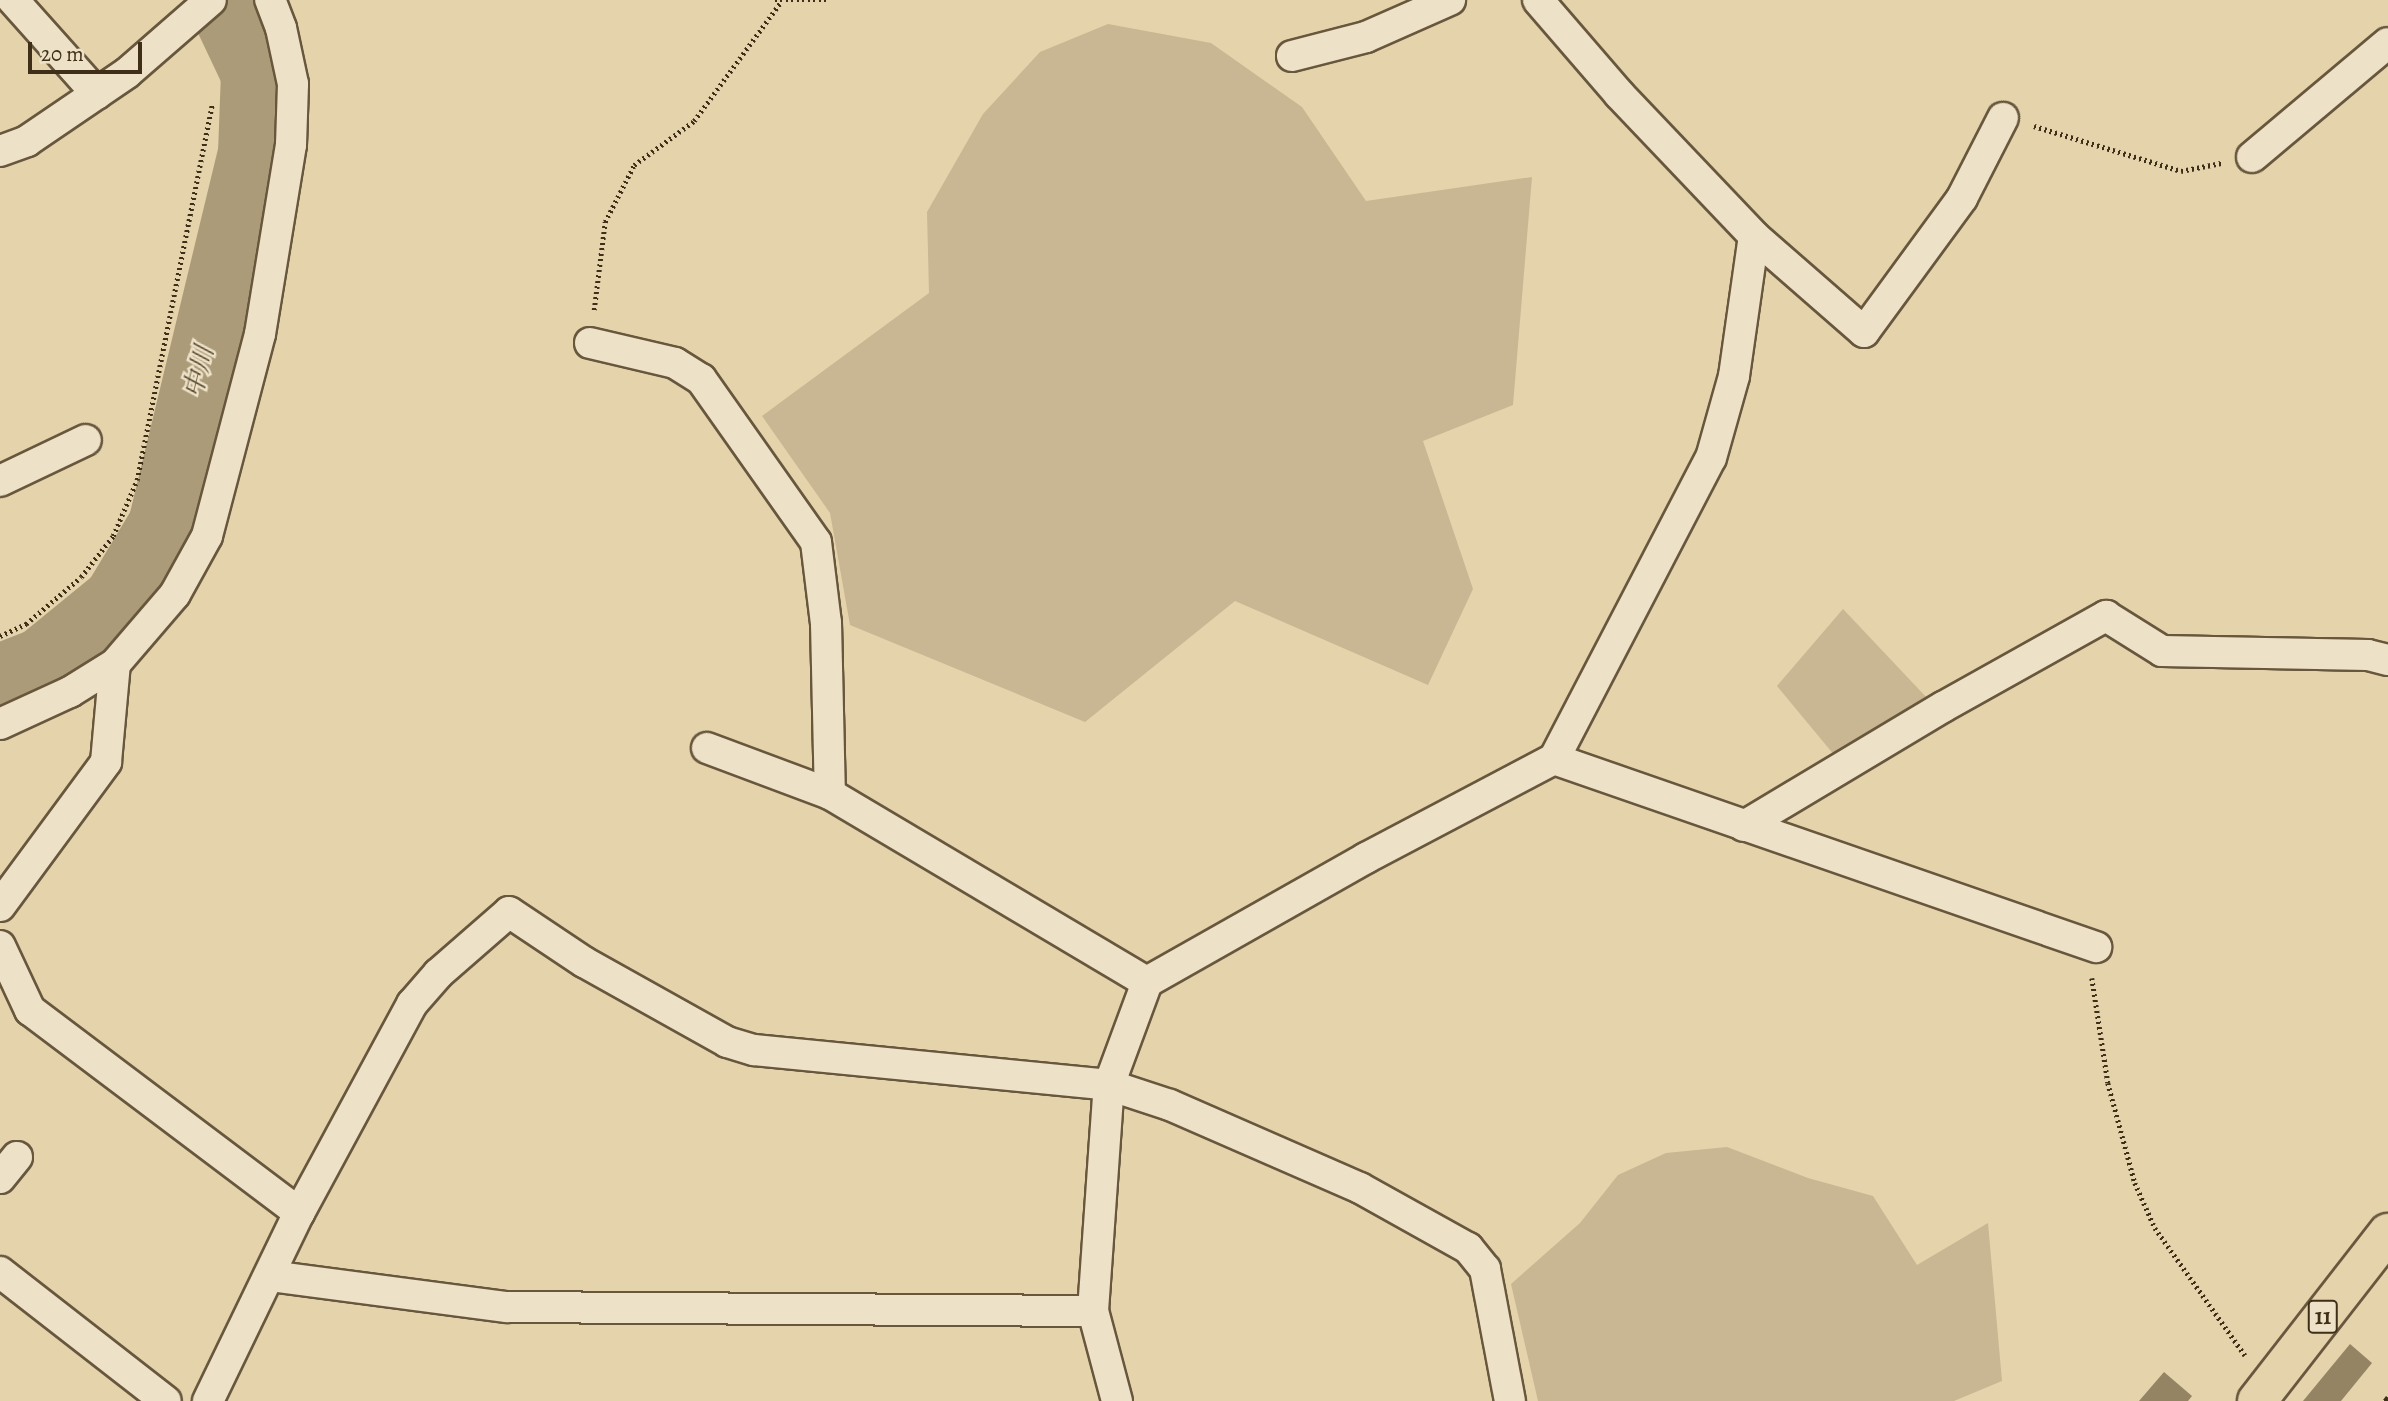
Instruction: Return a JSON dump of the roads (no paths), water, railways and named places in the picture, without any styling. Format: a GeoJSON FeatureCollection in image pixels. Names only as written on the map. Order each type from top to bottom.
{"type":"FeatureCollection","features":[{"type":"Feature","properties":{"kind":"highway","name":"11"},"geometry":{"type":"LineString","coordinates":[[2263,1394],[2388,1233]]}},
{"type":"Feature","properties":{"kind":"street"},"geometry":{"type":"LineString","coordinates":[[13,0],[97,94]]}},
{"type":"Feature","properties":{"kind":"street"},"geometry":{"type":"LineString","coordinates":[[0,724],[70,692],[115,664],[175,594],[207,536],[260,334],[291,145],[293,84],[281,28],[270,0]]}},
{"type":"Feature","properties":{"kind":"street"},"geometry":{"type":"LineString","coordinates":[[1292,56],[1366,37],[1450,0]]}},
{"type":"Feature","properties":{"kind":"street"},"geometry":{"type":"LineString","coordinates":[[1538,0],[1619,94],[1754,236],[1864,332],[1962,198],[2003,118]]}},
{"type":"Feature","properties":{"kind":"street"},"geometry":{"type":"LineString","coordinates":[[0,151],[27,141],[97,94],[205,6]]}},
{"type":"Feature","properties":{"kind":"street"},"geometry":{"type":"LineString","coordinates":[[2252,157],[2388,43]]}},
{"type":"Feature","properties":{"kind":"street"},"geometry":{"type":"LineString","coordinates":[[1117,1401],[1093,1311],[1109,1085],[1147,982],[1366,858],[1554,759],[1711,458],[1734,376],[1754,236]]}},
{"type":"Feature","properties":{"kind":"street"},"geometry":{"type":"LineString","coordinates":[[590,343],[675,363],[701,379],[816,542],[826,623],[830,794]]}},
{"type":"Feature","properties":{"kind":"street"},"geometry":{"type":"LineString","coordinates":[[0,481],[86,440]]}},
{"type":"Feature","properties":{"kind":"street"},"geometry":{"type":"LineString","coordinates":[[1744,826],[1943,707],[2106,616],[2162,651],[2368,655],[2388,660]]}},
{"type":"Feature","properties":{"kind":"street"},"geometry":{"type":"LineString","coordinates":[[0,906],[44,842],[87,794],[106,762],[115,664]]}},
{"type":"Feature","properties":{"kind":"street"},"geometry":{"type":"LineString","coordinates":[[707,748],[830,794],[1147,982]]}},
{"type":"Feature","properties":{"kind":"street"},"geometry":{"type":"LineString","coordinates":[[1554,759],[2096,947]]}},
{"type":"Feature","properties":{"kind":"street"},"geometry":{"type":"LineString","coordinates":[[208,1401],[271,1276],[299,1213],[412,1004],[438,974],[509,912],[583,962],[727,1042],[754,1051],[1109,1085],[1170,1105],[1360,1188],[1468,1248],[1485,1269],[1510,1401]]}},
{"type":"Feature","properties":{"kind":"street"},"geometry":{"type":"LineString","coordinates":[[0,946],[30,1010],[299,1213]]}},
{"type":"Feature","properties":{"kind":"street"},"geometry":{"type":"LineString","coordinates":[[0,1272],[166,1401]]}},
{"type":"Feature","properties":{"kind":"street"},"geometry":{"type":"LineString","coordinates":[[271,1276],[506,1307],[1093,1311]]}},
{"type":"Feature","properties":{"kind":"waterway","name":"中川"},"geometry":{"type":"LineString","coordinates":[[0,678],[41,662],[117,600],[162,525],[252,154],[255,74],[220,0]]}},
{"type":"Feature","properties":{"kind":"railway"},"geometry":{"type":"LineString","coordinates":[[2385,1401],[2388,1397]]}}]}
